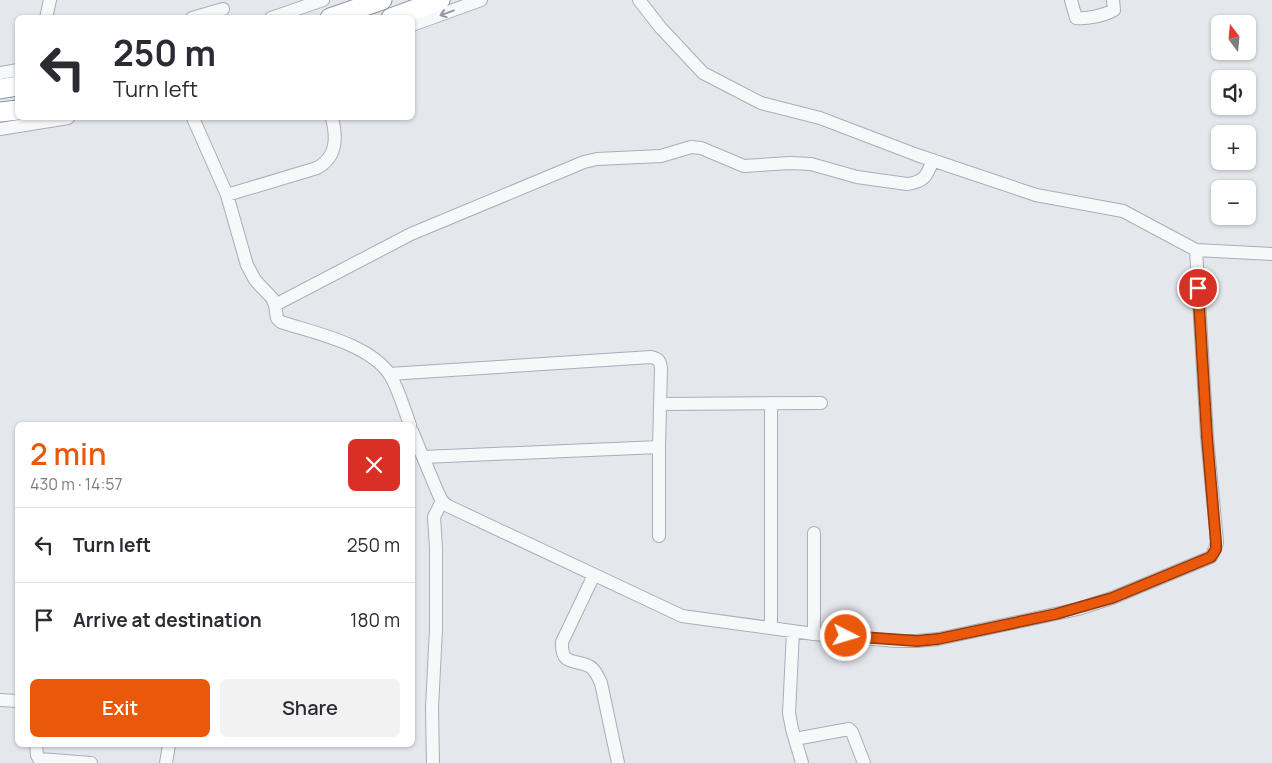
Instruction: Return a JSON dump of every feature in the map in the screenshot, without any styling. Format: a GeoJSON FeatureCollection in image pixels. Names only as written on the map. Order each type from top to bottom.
{"type":"FeatureCollection","features":[{"type":"Feature","properties":{"kind":"highway"},"geometry":{"type":"LineString","coordinates":[[339,15],[382,0]]}},
{"type":"Feature","properties":{"kind":"highway"},"geometry":{"type":"LineString","coordinates":[[400,15],[440,0]]}},
{"type":"Feature","properties":{"kind":"highway"},"geometry":{"type":"LineString","coordinates":[[0,89],[15,86]]}},
{"type":"Feature","properties":{"kind":"highway"},"geometry":{"type":"LineString","coordinates":[[0,112],[15,110]]}},
{"type":"Feature","properties":{"kind":"street"},"geometry":{"type":"LineString","coordinates":[[47,15],[50,0]]}},
{"type":"Feature","properties":{"kind":"street"},"geometry":{"type":"LineString","coordinates":[[275,15],[288,6],[323,0]]}},
{"type":"Feature","properties":{"kind":"street"},"geometry":{"type":"LineString","coordinates":[[415,24],[481,0]]}},
{"type":"Feature","properties":{"kind":"street"},"geometry":{"type":"LineString","coordinates":[[639,0],[660,27],[703,73],[761,102],[820,118],[933,160],[1036,195],[1123,212],[1196,250],[1272,254]]}},
{"type":"Feature","properties":{"kind":"street"},"geometry":{"type":"LineString","coordinates":[[1071,0],[1076,18],[1083,19],[1114,10],[1113,0]]}},
{"type":"Feature","properties":{"kind":"street"},"geometry":{"type":"LineString","coordinates":[[202,15],[223,9]]}},
{"type":"Feature","properties":{"kind":"street"},"geometry":{"type":"LineString","coordinates":[[0,72],[15,70]]}},
{"type":"Feature","properties":{"kind":"street"},"geometry":{"type":"LineString","coordinates":[[0,129],[56,120]]}},
{"type":"Feature","properties":{"kind":"street"},"geometry":{"type":"LineString","coordinates":[[194,120],[227,195],[247,265],[255,280],[272,298],[277,318],[281,322],[359,349],[375,359],[389,374],[409,422]]}},
{"type":"Feature","properties":{"kind":"street"},"geometry":{"type":"LineString","coordinates":[[227,195],[317,168],[325,163],[332,154],[336,142],[332,120]]}},
{"type":"Feature","properties":{"kind":"street"},"geometry":{"type":"LineString","coordinates":[[275,305],[411,234],[584,162],[597,159],[661,156],[691,147],[700,148],[744,166],[811,164],[856,177],[907,184],[915,183],[926,176],[933,160]]}},
{"type":"Feature","properties":{"kind":"street"},"geometry":{"type":"LineString","coordinates":[[415,438],[442,501],[448,506],[682,616],[814,634],[917,641],[938,639],[1078,609],[1112,598],[1211,557],[1216,549],[1207,437],[1196,250]]}},
{"type":"Feature","properties":{"kind":"street"},"geometry":{"type":"LineString","coordinates":[[389,374],[652,357],[660,361],[659,536]]}},
{"type":"Feature","properties":{"kind":"street"},"geometry":{"type":"LineString","coordinates":[[771,403],[771,627]]}},
{"type":"Feature","properties":{"kind":"street"},"geometry":{"type":"LineString","coordinates":[[660,404],[821,403]]}},
{"type":"Feature","properties":{"kind":"street"},"geometry":{"type":"LineString","coordinates":[[423,457],[659,447]]}},
{"type":"Feature","properties":{"kind":"street"},"geometry":{"type":"LineString","coordinates":[[434,763],[432,708],[436,629],[436,548],[434,517],[442,501]]}},
{"type":"Feature","properties":{"kind":"street"},"geometry":{"type":"LineString","coordinates":[[814,533],[814,634]]}},
{"type":"Feature","properties":{"kind":"street"},"geometry":{"type":"LineString","coordinates":[[594,575],[562,642],[562,650],[564,657],[569,661],[590,666],[597,674],[618,763]]}},
{"type":"Feature","properties":{"kind":"street"},"geometry":{"type":"LineString","coordinates":[[793,631],[789,713],[802,763]]}},
{"type":"Feature","properties":{"kind":"street"},"geometry":{"type":"LineString","coordinates":[[0,700],[15,701]]}},
{"type":"Feature","properties":{"kind":"street"},"geometry":{"type":"LineString","coordinates":[[795,739],[850,729],[864,763]]}},
{"type":"Feature","properties":{"kind":"street"},"geometry":{"type":"LineString","coordinates":[[36,747],[39,759],[92,763]]}},
{"type":"Feature","properties":{"kind":"street"},"geometry":{"type":"LineString","coordinates":[[166,763],[169,747]]}},
{"type":"Feature","properties":{"kind":"route"},"geometry":{"type":"LineString","coordinates":[[846,636],[898,641],[938,639],[1056,614],[1112,598],[1211,557],[1216,549],[1216,542],[1207,437],[1198,288]]}}]}
